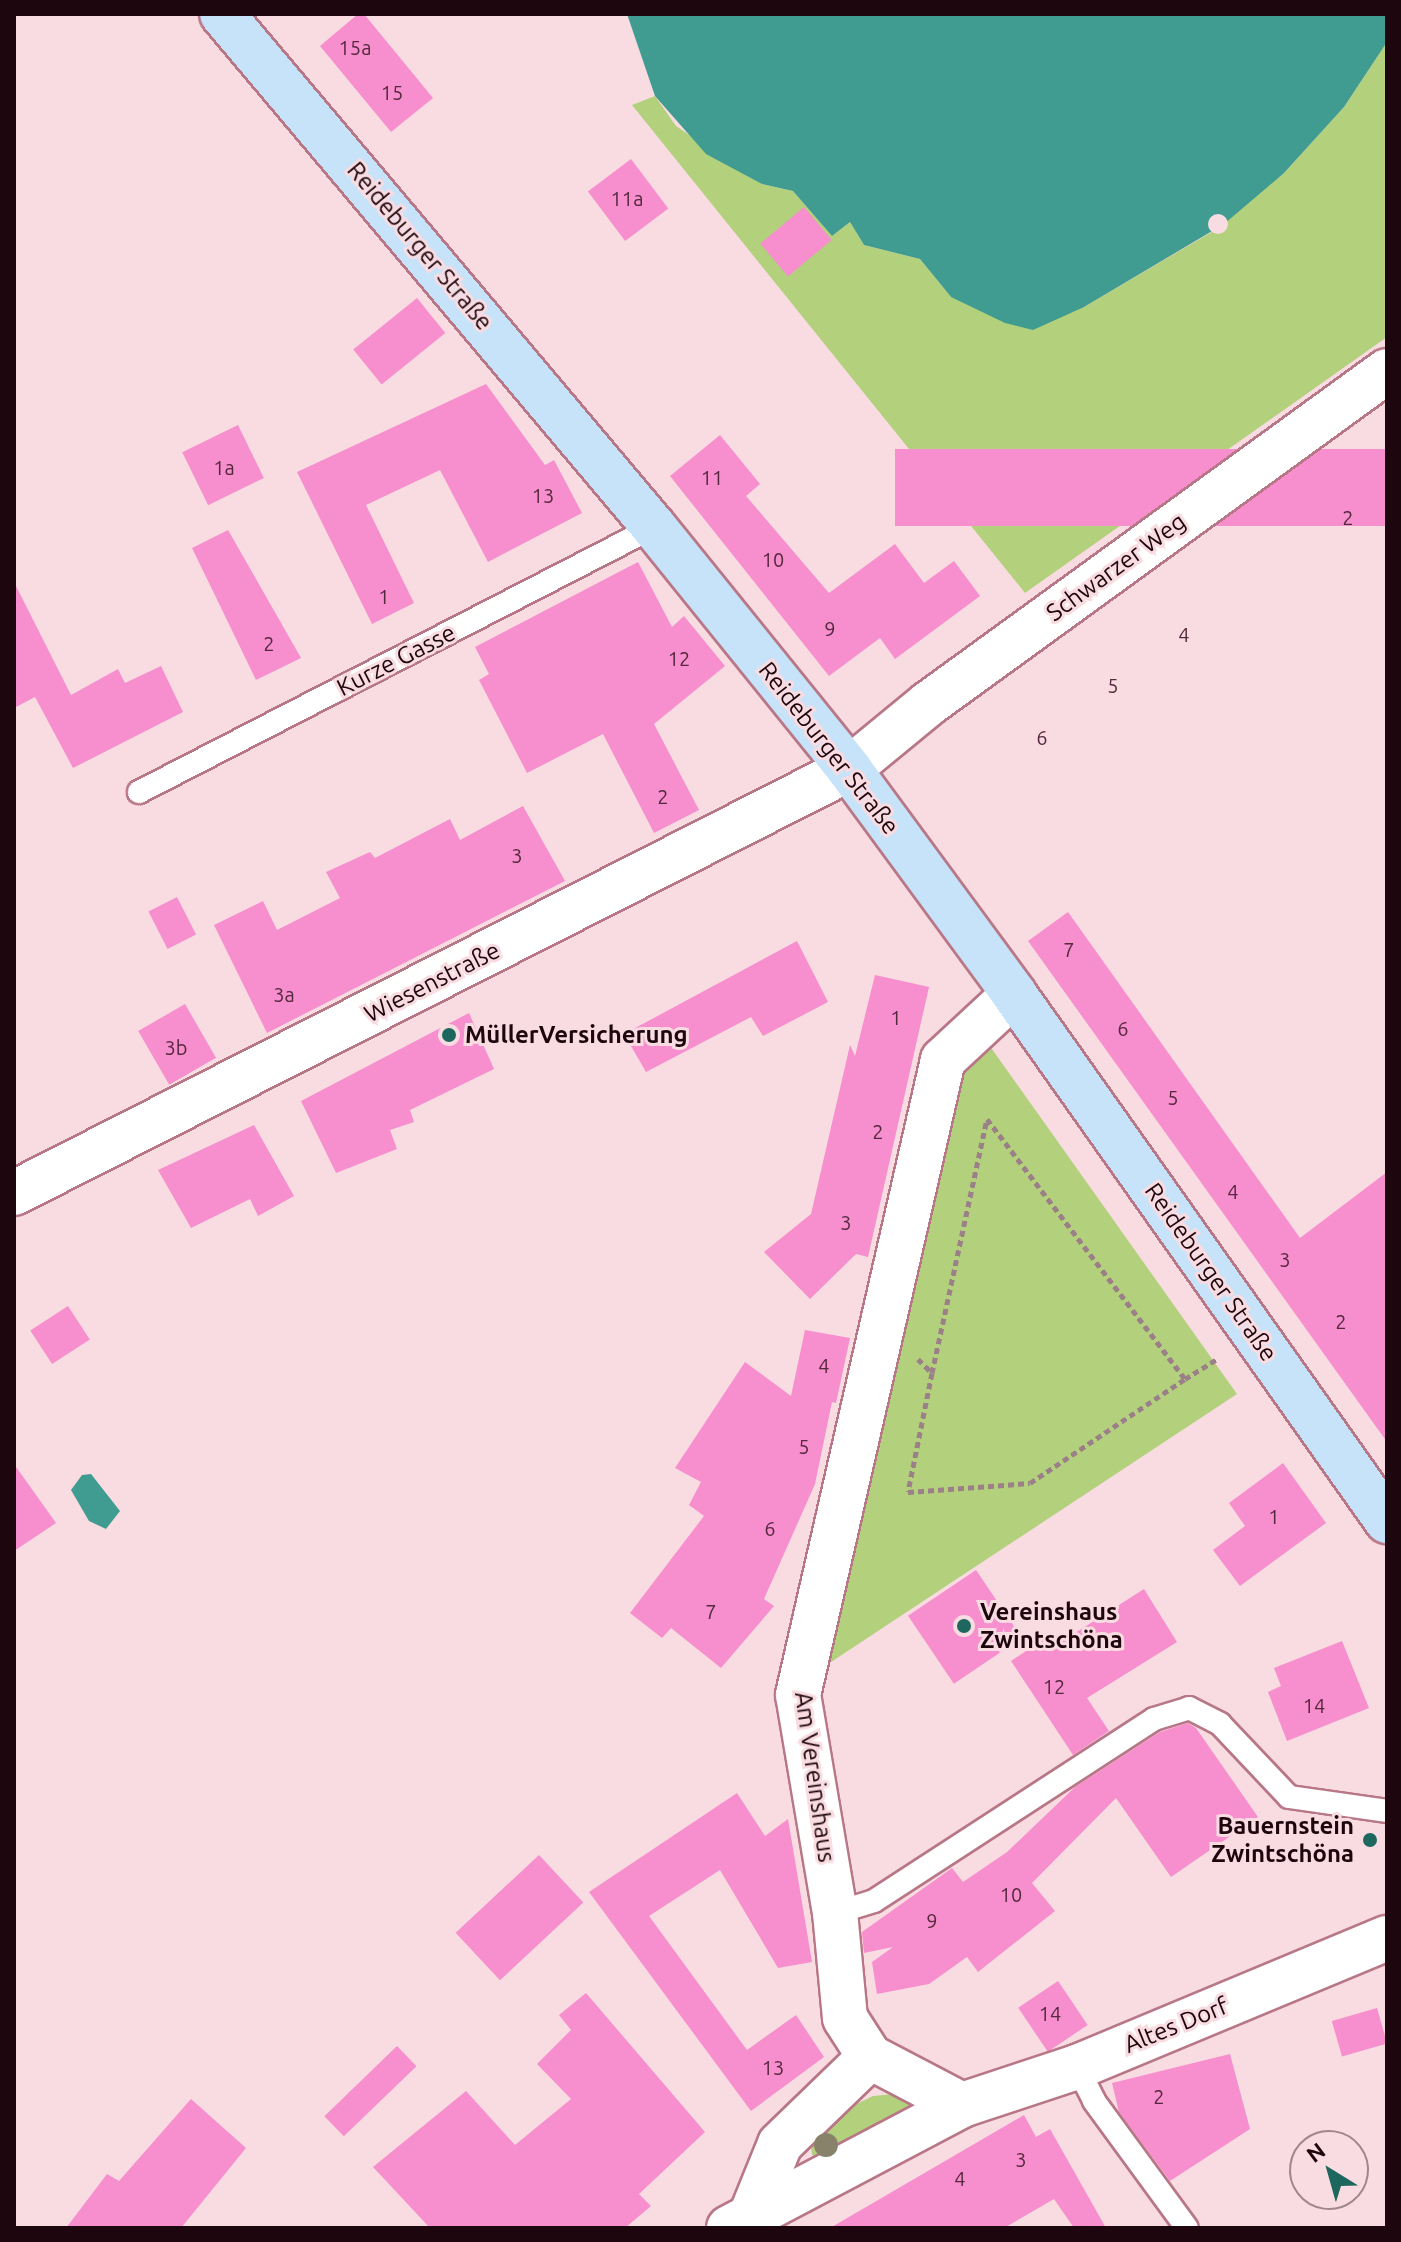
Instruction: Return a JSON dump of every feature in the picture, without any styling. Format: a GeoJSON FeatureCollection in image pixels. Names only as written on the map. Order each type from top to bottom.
{"type":"FeatureCollection","features":[{"type":"Feature","properties":{"kind":"main road","name":"Reideburger Straße"},"geometry":{"type":"LineString","coordinates":[[222,14],[654,527],[849,769],[1014,994],[1387,1521]]}},
{"type":"Feature","properties":{"kind":"street","name":"Schwarzer Weg"},"geometry":{"type":"LineString","coordinates":[[849,769],[928,704],[1387,371]]}},
{"type":"Feature","properties":{"kind":"street","name":"Wiesenstraße"},"geometry":{"type":"LineString","coordinates":[[14,1193],[849,769]]}},
{"type":"Feature","properties":{"kind":"street","name":"Am Vereinshaus"},"geometry":{"type":"LineString","coordinates":[[835,1913],[798,1695],[943,1060],[1014,994]]}},
{"type":"Feature","properties":{"kind":"street"},"geometry":{"type":"LineString","coordinates":[[835,1913],[845,2018],[870,2057],[962,2105]]}},
{"type":"Feature","properties":{"kind":"street","name":"Altes Dorf"},"geometry":{"type":"LineString","coordinates":[[740,2220],[962,2105],[1077,2067],[1387,1938]]}},
{"type":"Feature","properties":{"kind":"street","name":"Altes Dorf"},"geometry":{"type":"LineString","coordinates":[[740,2220],[780,2144],[870,2057]]}},
{"type":"Feature","properties":{"kind":"lane","name":"Kurze Gasse"},"geometry":{"type":"LineString","coordinates":[[139,792],[654,527]]}},
{"type":"Feature","properties":{"kind":"lane"},"geometry":{"type":"LineString","coordinates":[[835,1913],[874,1901],[1154,1719],[1189,1708],[1220,1724],[1289,1797],[1387,1811]]}},
{"type":"Feature","properties":{"kind":"lane"},"geometry":{"type":"LineString","coordinates":[[1077,2067],[1094,2101],[1187,2228]]}},
{"type":"Feature","properties":{"kind":"path"},"geometry":{"type":"LineString","coordinates":[[1185,1379],[987,1119],[908,1492],[1030,1483],[1255,1334]]}},
{"type":"Feature","properties":{"kind":"path"},"geometry":{"type":"LineString","coordinates":[[882,1321],[932,1373]]}},
{"type":"Feature","properties":{"kind":"shaded area"},"geometry":{"type":"Polygon","coordinates":[[[627,14],[1387,14],[1387,42],[1344,107],[1284,173],[1224,224],[1084,307],[1033,330],[1005,323],[951,297],[920,259],[864,245],[850,222],[832,236],[793,191],[762,184],[706,154],[655,96],[627,14]]]}},
{"type":"Feature","properties":{"kind":"shaded area"},"geometry":{"type":"Polygon","coordinates":[[[1387,42],[1387,337],[1025,593],[632,105],[655,96],[676,126],[762,184],[793,191],[832,236],[850,222],[864,245],[920,259],[951,297],[1084,307],[1210,233],[1284,173],[1344,107],[1387,42]]]}},
{"type":"Feature","properties":{"kind":"shaded area"},"geometry":{"type":"Polygon","coordinates":[[[987,1042],[1237,1394],[825,1666],[953,1076],[987,1042]]]}},
{"type":"Feature","properties":{"kind":"shaded area"},"geometry":{"type":"Polygon","coordinates":[[[91,1474],[120,1511],[106,1529],[89,1521],[71,1490],[82,1475],[91,1474]]]}},
{"type":"Feature","properties":{"kind":"shaded area"},"geometry":{"type":"Polygon","coordinates":[[[894,2094],[909,2099],[915,2107],[824,2158],[812,2155],[811,2145],[825,2124],[873,2096],[894,2094]]]}},
{"type":"Feature","properties":{"kind":"pier"},"geometry":{"type":"Polygon","coordinates":[[[1218,214],[1225,217],[1228,224],[1225,231],[1218,234],[1211,231],[1208,224],[1211,217],[1218,214]]]}},
{"type":"Feature","properties":{"kind":"building"},"geometry":{"type":"Polygon","coordinates":[[[358,14],[364,14],[433,98],[391,132],[320,46],[358,14]]]}},
{"type":"Feature","properties":{"kind":"building"},"geometry":{"type":"Polygon","coordinates":[[[631,159],[668,209],[625,241],[588,191],[631,159]]]}},
{"type":"Feature","properties":{"kind":"building"},"geometry":{"type":"Polygon","coordinates":[[[804,207],[832,240],[788,277],[760,244],[804,207]]]}},
{"type":"Feature","properties":{"kind":"building"},"geometry":{"type":"Polygon","coordinates":[[[417,298],[445,333],[382,385],[353,350],[417,298]]]}},
{"type":"Feature","properties":{"kind":"building"},"geometry":{"type":"Polygon","coordinates":[[[486,384],[545,465],[554,460],[582,513],[488,562],[440,470],[366,505],[414,603],[372,624],[297,472],[486,384]]]}},
{"type":"Feature","properties":{"kind":"building"},"geometry":{"type":"Polygon","coordinates":[[[238,425],[264,478],[208,505],[182,452],[238,425]]]}},
{"type":"Feature","properties":{"kind":"building"},"geometry":{"type":"Polygon","coordinates":[[[720,435],[760,484],[746,496],[829,593],[895,544],[924,583],[954,561],[980,596],[895,659],[880,638],[829,676],[670,476],[720,435]]]}},
{"type":"Feature","properties":{"kind":"building"},"geometry":{"type":"Polygon","coordinates":[[[895,449],[1387,449],[1387,526],[895,526],[895,449]]]}},
{"type":"Feature","properties":{"kind":"building"},"geometry":{"type":"Polygon","coordinates":[[[228,530],[301,658],[256,680],[192,548],[228,530]]]}},
{"type":"Feature","properties":{"kind":"building"},"geometry":{"type":"Polygon","coordinates":[[[638,562],[672,627],[684,616],[725,666],[654,724],[699,810],[654,833],[603,734],[527,773],[479,680],[489,674],[475,647],[638,562]]]}},
{"type":"Feature","properties":{"kind":"building"},"geometry":{"type":"Polygon","coordinates":[[[14,582],[71,695],[118,669],[125,683],[161,666],[183,712],[73,768],[35,697],[14,708],[14,582]]]}},
{"type":"Feature","properties":{"kind":"building"},"geometry":{"type":"Polygon","coordinates":[[[523,806],[565,881],[267,1033],[214,925],[263,901],[277,930],[340,898],[326,872],[370,852],[375,858],[450,819],[460,840],[523,806]]]}},
{"type":"Feature","properties":{"kind":"building"},"geometry":{"type":"Polygon","coordinates":[[[177,897],[196,934],[168,949],[148,912],[177,897]]]}},
{"type":"Feature","properties":{"kind":"building"},"geometry":{"type":"Polygon","coordinates":[[[1068,912],[1300,1238],[1387,1172],[1387,1442],[1028,941],[1068,912]]]}},
{"type":"Feature","properties":{"kind":"building"},"geometry":{"type":"Polygon","coordinates":[[[797,941],[828,1002],[763,1036],[751,1017],[646,1072],[624,1034],[797,941]]]}},
{"type":"Feature","properties":{"kind":"building"},"geometry":{"type":"Polygon","coordinates":[[[875,975],[929,987],[868,1257],[856,1254],[810,1299],[764,1252],[811,1214],[850,1045],[855,1056],[875,975]]]}},
{"type":"Feature","properties":{"kind":"building"},"geometry":{"type":"Polygon","coordinates":[[[185,1004],[216,1058],[169,1085],[138,1031],[185,1004]]]}},
{"type":"Feature","properties":{"kind":"building"},"geometry":{"type":"Polygon","coordinates":[[[469,1013],[494,1069],[410,1110],[414,1122],[390,1130],[397,1149],[336,1173],[301,1101],[469,1013]]]}},
{"type":"Feature","properties":{"kind":"building"},"geometry":{"type":"Polygon","coordinates":[[[254,1125],[294,1196],[258,1216],[250,1199],[191,1228],[158,1170],[254,1125]]]}},
{"type":"Feature","properties":{"kind":"building"},"geometry":{"type":"Polygon","coordinates":[[[68,1306],[90,1340],[52,1364],[30,1331],[68,1306]]]}},
{"type":"Feature","properties":{"kind":"building"},"geometry":{"type":"Polygon","coordinates":[[[805,1330],[850,1338],[836,1403],[832,1402],[815,1484],[764,1599],[774,1606],[721,1668],[671,1628],[662,1638],[630,1613],[704,1516],[689,1505],[701,1482],[675,1468],[745,1362],[791,1396],[805,1330]]]}},
{"type":"Feature","properties":{"kind":"building"},"geometry":{"type":"Polygon","coordinates":[[[1283,1463],[1326,1523],[1240,1586],[1213,1550],[1245,1526],[1229,1503],[1283,1463]]]}},
{"type":"Feature","properties":{"kind":"building"},"geometry":{"type":"Polygon","coordinates":[[[14,1464],[56,1523],[14,1551],[14,1464]]]}},
{"type":"Feature","properties":{"kind":"building","name":"Vereinshaus Zwintschöna"},"geometry":{"type":"Polygon","coordinates":[[[976,1570],[1022,1638],[954,1684],[908,1616],[976,1570]]]}},
{"type":"Feature","properties":{"kind":"building"},"geometry":{"type":"Polygon","coordinates":[[[1144,1589],[1177,1642],[1087,1698],[1109,1731],[1073,1755],[1011,1661],[1047,1637],[1053,1647],[1144,1589]]]}},
{"type":"Feature","properties":{"kind":"building"},"geometry":{"type":"Polygon","coordinates":[[[1342,1641],[1369,1708],[1287,1741],[1268,1692],[1281,1686],[1274,1668],[1342,1641]]]}},
{"type":"Feature","properties":{"kind":"building"},"geometry":{"type":"Polygon","coordinates":[[[1188,1723],[1196,1728],[1258,1817],[1171,1877],[1116,1798],[1032,1883],[1055,1911],[978,1972],[967,1957],[929,1984],[877,1994],[872,1962],[893,1947],[864,1953],[862,1932],[952,1868],[963,1882],[1007,1852],[1075,1787],[1160,1732],[1188,1723]]]}},
{"type":"Feature","properties":{"kind":"building"},"geometry":{"type":"Polygon","coordinates":[[[737,1793],[765,1836],[788,1819],[812,1962],[778,1968],[720,1870],[649,1916],[747,2050],[796,2015],[824,2057],[751,2111],[589,1892],[737,1793]]]}},
{"type":"Feature","properties":{"kind":"building"},"geometry":{"type":"Polygon","coordinates":[[[539,1855],[583,1903],[500,1980],[456,1933],[539,1855]]]}},
{"type":"Feature","properties":{"kind":"building"},"geometry":{"type":"Polygon","coordinates":[[[1058,1981],[1088,2025],[1048,2052],[1018,2008],[1058,1981]]]}},
{"type":"Feature","properties":{"kind":"building"},"geometry":{"type":"Polygon","coordinates":[[[586,1993],[705,2132],[639,2194],[651,2206],[625,2228],[430,2228],[373,2167],[466,2091],[515,2145],[571,2099],[537,2064],[571,2030],[559,2015],[586,1993]]]}},
{"type":"Feature","properties":{"kind":"building"},"geometry":{"type":"Polygon","coordinates":[[[1377,2008],[1387,2044],[1342,2057],[1332,2021],[1377,2008]]]}},
{"type":"Feature","properties":{"kind":"building"},"geometry":{"type":"Polygon","coordinates":[[[397,2046],[416,2066],[344,2136],[324,2116],[397,2046]]]}},
{"type":"Feature","properties":{"kind":"building"},"geometry":{"type":"Polygon","coordinates":[[[1230,2054],[1250,2129],[1170,2181],[1119,2112],[1112,2083],[1230,2054]]]}},
{"type":"Feature","properties":{"kind":"building"},"geometry":{"type":"Polygon","coordinates":[[[191,2099],[246,2148],[181,2228],[66,2228],[107,2174],[119,2181],[191,2099]]]}},
{"type":"Feature","properties":{"kind":"building"},"geometry":{"type":"Polygon","coordinates":[[[1024,2115],[1036,2137],[1050,2129],[1106,2228],[1074,2228],[1054,2199],[1004,2228],[830,2228],[1024,2115]]]}},
{"type":"Feature","properties":{"kind":"place","name":"MüllerVersicherung"},"geometry":{"type":"Point","coordinates":[449,1035]}},
{"type":"Feature","properties":{"kind":"place","name":"Vereinshaus Zwintschöna"},"geometry":{"type":"Point","coordinates":[964,1626]}},
{"type":"Feature","properties":{"kind":"place","name":"Bauernstein Zwintschöna"},"geometry":{"type":"Point","coordinates":[1370,1840]}}]}
